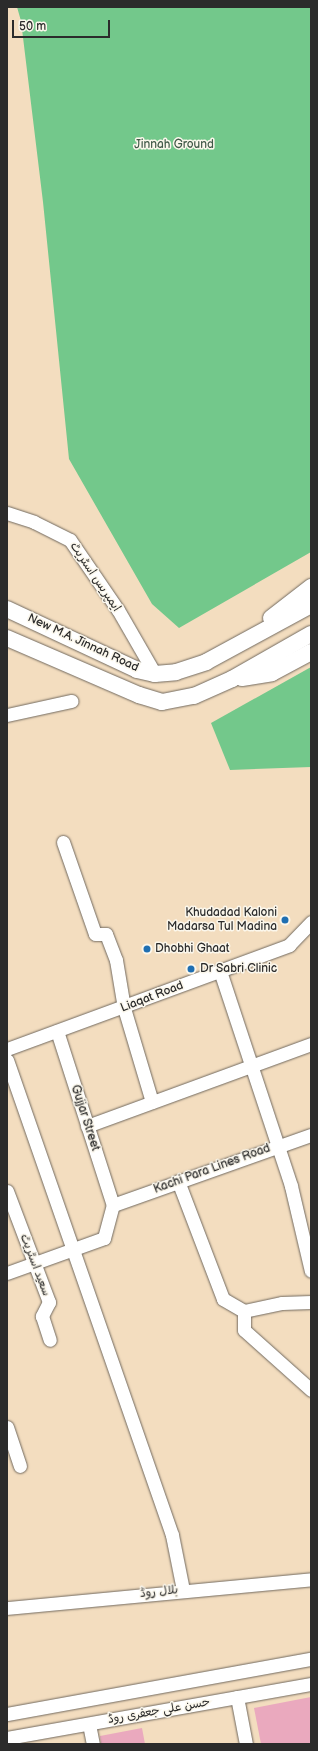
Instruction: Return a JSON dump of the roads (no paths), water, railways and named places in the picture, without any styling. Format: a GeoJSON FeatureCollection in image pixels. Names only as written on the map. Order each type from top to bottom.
{"type":"FeatureCollection","features":[{"type":"Feature","properties":{"kind":"main road"},"geometry":{"type":"LineString","coordinates":[[226,653],[311,587]]}},
{"type":"Feature","properties":{"kind":"main road","name":"New M.A. Jinnah Road"},"geometry":{"type":"LineString","coordinates":[[7,609],[137,670],[155,674],[176,672],[226,653],[311,605]]}},
{"type":"Feature","properties":{"kind":"main road","name":"New M.A. Jinnah Road"},"geometry":{"type":"LineString","coordinates":[[7,638],[138,696],[162,702],[194,696],[232,679],[311,634]]}},
{"type":"Feature","properties":{"kind":"main road"},"geometry":{"type":"LineString","coordinates":[[232,679],[272,673],[311,652]]}},
{"type":"Feature","properties":{"kind":"street","name":"ایمپریس اسٹریٹ"},"geometry":{"type":"LineString","coordinates":[[7,513],[34,522],[70,540],[118,610],[155,674]]}},
{"type":"Feature","properties":{"kind":"street"},"geometry":{"type":"LineString","coordinates":[[7,715],[71,701]]}},
{"type":"Feature","properties":{"kind":"street"},"geometry":{"type":"LineString","coordinates":[[63,842],[95,934],[106,934],[116,960],[124,1008],[152,1102]]}},
{"type":"Feature","properties":{"kind":"street","name":"Liaqat Road"},"geometry":{"type":"LineString","coordinates":[[7,1049],[124,1008],[289,945],[310,926]]}},
{"type":"Feature","properties":{"kind":"street"},"geometry":{"type":"LineString","coordinates":[[220,971],[298,1211],[311,1271]]}},
{"type":"Feature","properties":{"kind":"street","name":"Gujjar Street"},"geometry":{"type":"LineString","coordinates":[[57,1031],[113,1205]]}},
{"type":"Feature","properties":{"kind":"street"},"geometry":{"type":"LineString","coordinates":[[87,1126],[311,1044]]}},
{"type":"Feature","properties":{"kind":"street"},"geometry":{"type":"LineString","coordinates":[[7,1060],[172,1535],[183,1590]]}},
{"type":"Feature","properties":{"kind":"street","name":"Kachi Para Lines Road"},"geometry":{"type":"LineString","coordinates":[[113,1205],[311,1134]]}},
{"type":"Feature","properties":{"kind":"street"},"geometry":{"type":"LineString","coordinates":[[178,1181],[223,1299],[244,1311],[282,1303],[311,1302]]}},
{"type":"Feature","properties":{"kind":"street","name":"سعید اسٹریٹ"},"geometry":{"type":"LineString","coordinates":[[7,1191],[49,1302],[42,1316],[50,1340]]}},
{"type":"Feature","properties":{"kind":"street"},"geometry":{"type":"LineString","coordinates":[[7,1273],[104,1238],[113,1205]]}},
{"type":"Feature","properties":{"kind":"street"},"geometry":{"type":"LineString","coordinates":[[244,1311],[244,1330],[311,1390]]}},
{"type":"Feature","properties":{"kind":"street"},"geometry":{"type":"LineString","coordinates":[[7,1427],[20,1466]]}},
{"type":"Feature","properties":{"kind":"street","name":"بلال روڈ"},"geometry":{"type":"LineString","coordinates":[[7,1608],[183,1590],[311,1579]]}},
{"type":"Feature","properties":{"kind":"street"},"geometry":{"type":"LineString","coordinates":[[7,1714],[311,1659]]}},
{"type":"Feature","properties":{"kind":"street","name":"حسن علی جعفری روڈ"},"geometry":{"type":"LineString","coordinates":[[7,1738],[311,1684]]}},
{"type":"Feature","properties":{"kind":"street"},"geometry":{"type":"LineString","coordinates":[[237,1697],[246,1744]]}},
{"type":"Feature","properties":{"kind":"street"},"geometry":{"type":"LineString","coordinates":[[89,1724],[94,1744]]}},
{"type":"Feature","properties":{"kind":"place","name":"Khudadad Kaloni Madarsa Tul Madina"},"geometry":{"type":"Point","coordinates":[285,920]}},
{"type":"Feature","properties":{"kind":"place","name":"Dhobhi Ghaat"},"geometry":{"type":"Point","coordinates":[147,949]}},
{"type":"Feature","properties":{"kind":"place","name":"Dr Sabri Clinic"},"geometry":{"type":"Point","coordinates":[191,969]}},
{"type":"Feature","properties":{"kind":"park label","name":"Jinnah Ground"},"geometry":{"type":"Point","coordinates":[174,145]}}]}
